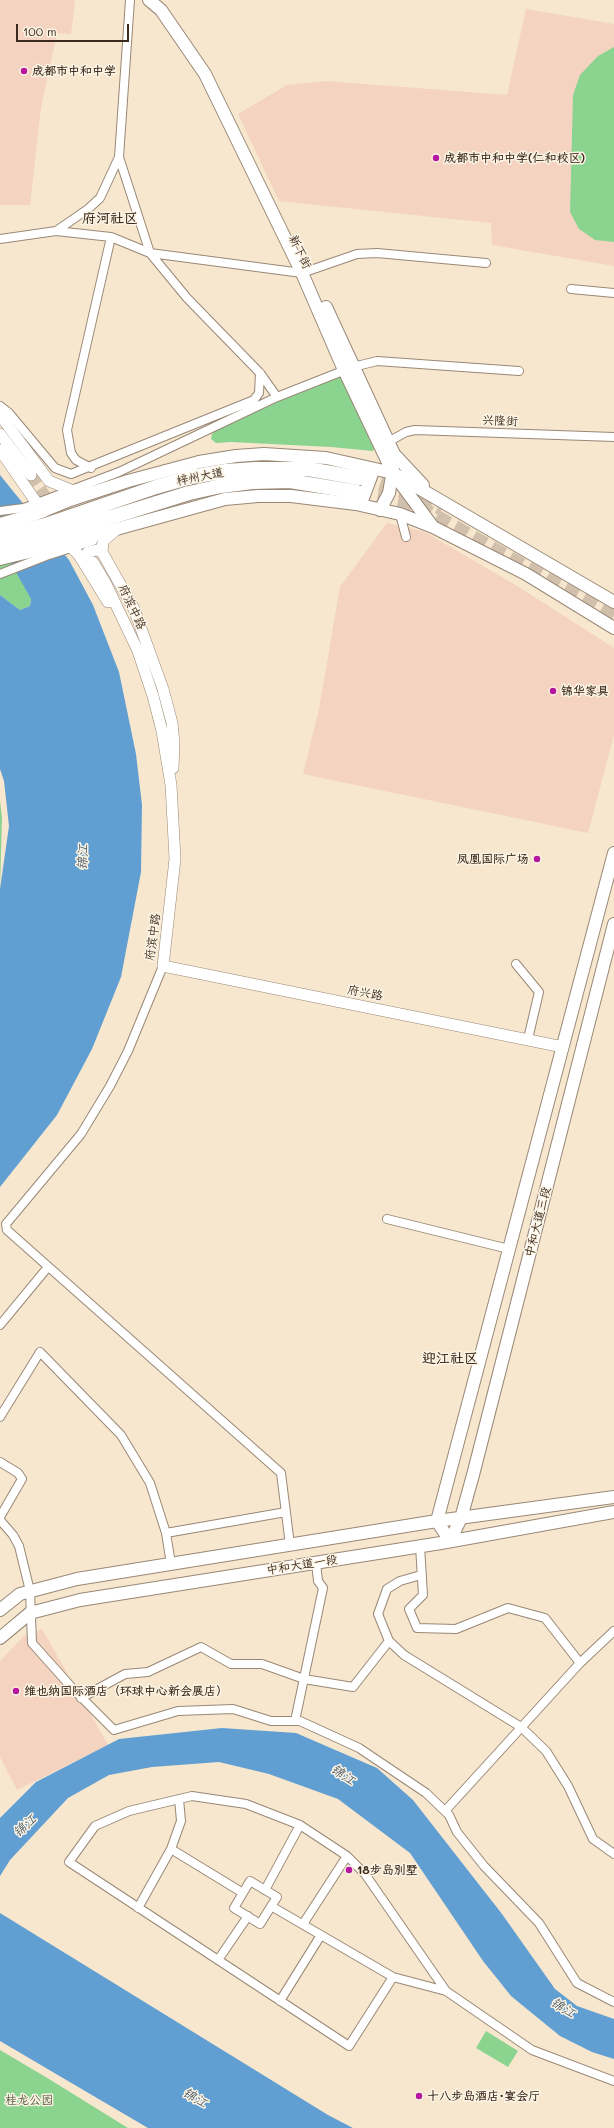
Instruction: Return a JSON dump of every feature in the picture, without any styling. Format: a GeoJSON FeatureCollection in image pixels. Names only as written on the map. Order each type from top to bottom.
{"type":"FeatureCollection","features":[{"type":"Feature","properties":{"kind":"highway","name":"梓州大道"},"geometry":{"type":"LineString","coordinates":[[53,531],[156,487],[226,471],[255,469],[308,470],[360,485]]}},
{"type":"Feature","properties":{"kind":"highway"},"geometry":{"type":"LineString","coordinates":[[0,536],[53,531]]}},
{"type":"Feature","properties":{"kind":"highway"},"geometry":{"type":"LineString","coordinates":[[0,549],[53,531]]}},
{"type":"Feature","properties":{"kind":"main road","name":"新下街"},"geometry":{"type":"LineString","coordinates":[[149,0],[161,10],[205,74],[306,272]]}},
{"type":"Feature","properties":{"kind":"main road","name":"新下街"},"geometry":{"type":"LineString","coordinates":[[159,0],[167,7],[210,72],[306,272],[349,368],[393,473],[433,527]]}},
{"type":"Feature","properties":{"kind":"main road","name":"新下街"},"geometry":{"type":"LineString","coordinates":[[349,368],[394,454],[411,474],[441,502]]}},
{"type":"Feature","properties":{"kind":"main road"},"geometry":{"type":"LineString","coordinates":[[0,559],[53,531],[96,492],[166,470],[199,462],[236,456],[288,454],[326,458],[360,485],[380,510],[400,514],[433,527],[526,574],[614,628]]}},
{"type":"Feature","properties":{"kind":"main road"},"geometry":{"type":"LineString","coordinates":[[380,510],[389,493],[393,473],[394,454]]}},
{"type":"Feature","properties":{"kind":"main road"},"geometry":{"type":"LineString","coordinates":[[0,524],[53,531],[112,532],[194,506],[225,499],[291,496],[360,485],[393,473]]}},
{"type":"Feature","properties":{"kind":"main road"},"geometry":{"type":"LineString","coordinates":[[393,473],[614,602]]}},
{"type":"Feature","properties":{"kind":"main road"},"geometry":{"type":"LineString","coordinates":[[450,1541],[437,1522],[614,854]]}},
{"type":"Feature","properties":{"kind":"main road","name":"中和大道三段"},"geometry":{"type":"LineString","coordinates":[[450,1541],[460,1518],[614,924]]}},
{"type":"Feature","properties":{"kind":"main road"},"geometry":{"type":"LineString","coordinates":[[0,1610],[20,1594],[77,1579],[460,1518],[614,1497]]}},
{"type":"Feature","properties":{"kind":"main road","name":"中和大道一段"},"geometry":{"type":"LineString","coordinates":[[0,1638],[30,1613],[80,1600],[420,1546],[614,1512]]}},
{"type":"Feature","properties":{"kind":"street"},"geometry":{"type":"LineString","coordinates":[[56,231],[88,210],[100,198],[119,157],[130,0]]}},
{"type":"Feature","properties":{"kind":"street"},"geometry":{"type":"LineString","coordinates":[[119,157],[150,253],[187,298],[260,373],[277,397]]}},
{"type":"Feature","properties":{"kind":"street"},"geometry":{"type":"LineString","coordinates":[[0,240],[56,231],[111,237],[150,253],[306,272],[357,254],[377,253],[486,263]]}},
{"type":"Feature","properties":{"kind":"street"},"geometry":{"type":"LineString","coordinates":[[91,468],[76,460],[71,453],[67,430],[111,237]]}},
{"type":"Feature","properties":{"kind":"street"},"geometry":{"type":"LineString","coordinates":[[571,289],[614,293]]}},
{"type":"Feature","properties":{"kind":"street"},"geometry":{"type":"LineString","coordinates":[[0,574],[46,556],[53,531],[70,490],[119,472],[277,397],[349,368],[377,361],[519,371]]}},
{"type":"Feature","properties":{"kind":"street"},"geometry":{"type":"LineString","coordinates":[[0,406],[8,413],[54,468],[71,474],[91,468],[254,400],[259,393],[260,373]]}},
{"type":"Feature","properties":{"kind":"street"},"geometry":{"type":"LineString","coordinates":[[0,415],[32,476]]}},
{"type":"Feature","properties":{"kind":"street","name":"兴隆街"},"geometry":{"type":"LineString","coordinates":[[388,442],[406,432],[415,430],[614,437]]}},
{"type":"Feature","properties":{"kind":"street"},"geometry":{"type":"LineString","coordinates":[[0,434],[32,476]]}},
{"type":"Feature","properties":{"kind":"street"},"geometry":{"type":"LineString","coordinates":[[0,450],[32,476],[70,490],[96,492]]}},
{"type":"Feature","properties":{"kind":"street","name":"府滨中路"},"geometry":{"type":"LineString","coordinates":[[32,476],[53,531],[89,563],[106,584],[138,651],[153,696],[162,731],[171,785],[175,859],[162,966],[129,1049],[110,1086],[81,1134],[6,1224],[7,1230],[10,1234],[48,1267]]}},
{"type":"Feature","properties":{"kind":"street"},"geometry":{"type":"LineString","coordinates":[[0,511],[24,508],[53,531]]}},
{"type":"Feature","properties":{"kind":"street"},"geometry":{"type":"LineString","coordinates":[[400,514],[406,537]]}},
{"type":"Feature","properties":{"kind":"street"},"geometry":{"type":"LineString","coordinates":[[112,532],[103,541],[102,552],[134,609],[163,689],[172,723],[174,743],[171,785]]}},
{"type":"Feature","properties":{"kind":"street"},"geometry":{"type":"LineString","coordinates":[[89,563],[84,559],[88,552],[97,550],[102,552]]}},
{"type":"Feature","properties":{"kind":"street"},"geometry":{"type":"LineString","coordinates":[[516,964],[539,992],[528,1040]]}},
{"type":"Feature","properties":{"kind":"street","name":"府兴路"},"geometry":{"type":"LineString","coordinates":[[162,966],[563,1047]]}},
{"type":"Feature","properties":{"kind":"street"},"geometry":{"type":"LineString","coordinates":[[387,1219],[510,1248]]}},
{"type":"Feature","properties":{"kind":"street"},"geometry":{"type":"LineString","coordinates":[[0,1325],[48,1267],[281,1473],[290,1545]]}},
{"type":"Feature","properties":{"kind":"street"},"geometry":{"type":"LineString","coordinates":[[0,1417],[40,1352],[121,1435],[150,1483],[166,1534],[171,1564]]}},
{"type":"Feature","properties":{"kind":"street"},"geometry":{"type":"LineString","coordinates":[[0,1462],[18,1473],[22,1479],[0,1518],[13,1535],[19,1546],[30,1591],[32,1643],[81,1698],[114,1730],[178,1711],[233,1709],[271,1720],[300,1721],[359,1748],[426,1793],[446,1811],[457,1832],[484,1866],[539,1923],[577,1983],[614,2002]]}},
{"type":"Feature","properties":{"kind":"street"},"geometry":{"type":"LineString","coordinates":[[166,1534],[286,1512]]}},
{"type":"Feature","properties":{"kind":"street"},"geometry":{"type":"LineString","coordinates":[[420,1546],[423,1595],[410,1609],[417,1628],[456,1629],[508,1608],[545,1618],[580,1663]]}},
{"type":"Feature","properties":{"kind":"street"},"geometry":{"type":"LineString","coordinates":[[295,1721],[323,1588],[318,1581],[316,1563]]}},
{"type":"Feature","properties":{"kind":"street"},"geometry":{"type":"LineString","coordinates":[[421,1575],[400,1581],[387,1589],[378,1614],[389,1641],[404,1654],[521,1727],[546,1751],[568,1786],[593,1839],[614,1854]]}},
{"type":"Feature","properties":{"kind":"street"},"geometry":{"type":"LineString","coordinates":[[446,1811],[580,1663],[614,1631]]}},
{"type":"Feature","properties":{"kind":"street"},"geometry":{"type":"LineString","coordinates":[[81,1698],[125,1674],[148,1672],[201,1647],[231,1664],[262,1664],[304,1679],[353,1687],[389,1641]]}},
{"type":"Feature","properties":{"kind":"street"},"geometry":{"type":"LineString","coordinates":[[393,1977],[349,2046],[69,1862],[95,1826],[129,1811],[192,1796],[246,1804],[300,1825],[346,1856],[365,1874],[446,1991]]}},
{"type":"Feature","properties":{"kind":"street"},"geometry":{"type":"LineString","coordinates":[[138,1908],[171,1849],[181,1821],[179,1799]]}},
{"type":"Feature","properties":{"kind":"street"},"geometry":{"type":"LineString","coordinates":[[265,1890],[300,1825]]}},
{"type":"Feature","properties":{"kind":"street"},"geometry":{"type":"LineString","coordinates":[[171,1849],[243,1893]]}},
{"type":"Feature","properties":{"kind":"street"},"geometry":{"type":"LineString","coordinates":[[303,1924],[346,1856]]}},
{"type":"Feature","properties":{"kind":"street"},"geometry":{"type":"LineString","coordinates":[[250,1881],[265,1890],[277,1897],[260,1924],[234,1908],[250,1881]]}},
{"type":"Feature","properties":{"kind":"street"},"geometry":{"type":"LineString","coordinates":[[271,1906],[393,1977],[446,1991],[532,2050],[614,2080]]}},
{"type":"Feature","properties":{"kind":"street"},"geometry":{"type":"LineString","coordinates":[[218,1960],[248,1916]]}},
{"type":"Feature","properties":{"kind":"street"},"geometry":{"type":"LineString","coordinates":[[280,2001],[321,1935]]}},
{"type":"Feature","properties":{"kind":"shaded area","name":"成都市中和中学"},"geometry":{"type":"Polygon","coordinates":[[[0,0],[75,0],[71,34],[57,33],[41,108],[30,205],[0,205],[0,0]]]}},
{"type":"Feature","properties":{"kind":"shaded area","name":"成都市中和中学(仁和校区)"},"geometry":{"type":"Polygon","coordinates":[[[526,9],[614,24],[614,266],[492,245],[491,223],[279,201],[238,114],[287,85],[326,81],[507,95],[526,9]]]}},
{"type":"Feature","properties":{"kind":"shaded area"},"geometry":{"type":"Polygon","coordinates":[[[387,523],[425,532],[522,589],[614,648],[614,735],[588,833],[303,774],[319,709],[340,587],[387,523]]]}},
{"type":"Feature","properties":{"kind":"shaded area"},"geometry":{"type":"Polygon","coordinates":[[[42,1629],[108,1745],[17,1790],[0,1757],[0,1661],[24,1636],[42,1629]]]}},
{"type":"Feature","properties":{"kind":"green space"},"geometry":{"type":"Polygon","coordinates":[[[614,47],[614,242],[595,240],[579,229],[570,212],[573,95],[580,75],[598,56],[614,47]]]}},
{"type":"Feature","properties":{"kind":"green space"},"geometry":{"type":"Polygon","coordinates":[[[342,373],[375,447],[373,451],[331,447],[231,442],[216,443],[211,439],[212,434],[216,430],[342,373]]]}},
{"type":"Feature","properties":{"kind":"green space"},"geometry":{"type":"Polygon","coordinates":[[[0,544],[31,598],[30,606],[20,610],[0,595],[0,544]]]}},
{"type":"Feature","properties":{"kind":"green space"},"geometry":{"type":"Polygon","coordinates":[[[0,800],[2,818],[0,889],[0,800]]]}},
{"type":"Feature","properties":{"kind":"green space"},"geometry":{"type":"Polygon","coordinates":[[[486,2031],[518,2051],[508,2067],[476,2048],[486,2031]]]}},
{"type":"Feature","properties":{"kind":"green space","name":"桂龙公园"},"geometry":{"type":"Polygon","coordinates":[[[0,2050],[49,2079],[128,2128],[0,2128],[0,2050]]]}},
{"type":"Feature","properties":{"kind":"water","name":"锦江"},"geometry":{"type":"Polygon","coordinates":[[[0,475],[69,560],[93,605],[119,672],[136,754],[142,805],[141,872],[121,977],[92,1049],[57,1115],[0,1187],[0,889],[9,826],[4,781],[0,769],[0,595],[20,610],[30,606],[31,599],[0,544],[0,475]]]}},
{"type":"Feature","properties":{"kind":"water","name":"锦江"},"geometry":{"type":"Polygon","coordinates":[[[222,1728],[296,1733],[377,1768],[413,1800],[502,1914],[555,1989],[577,2006],[614,2019],[614,2059],[592,2052],[560,2036],[511,1996],[483,1961],[410,1853],[338,1799],[269,1774],[219,1762],[152,1767],[109,1775],[68,1798],[10,1860],[0,1876],[0,1818],[36,1782],[119,1739],[222,1728]]]}},
{"type":"Feature","properties":{"kind":"water","name":"锦江"},"geometry":{"type":"Polygon","coordinates":[[[0,1913],[328,2115],[353,2128],[148,2128],[0,2041],[0,1913]]]}},
{"type":"Feature","properties":{"kind":"tunnel"},"geometry":{"type":"LineString","coordinates":[[31,475],[54,508]]}},
{"type":"Feature","properties":{"kind":"tunnel"},"geometry":{"type":"LineString","coordinates":[[360,478],[422,497],[442,509]]}},
{"type":"Feature","properties":{"kind":"tunnel"},"geometry":{"type":"LineString","coordinates":[[357,492],[416,505],[614,617]]}},
{"type":"Feature","properties":{"kind":"place","name":"成都市中和中学"},"geometry":{"type":"Point","coordinates":[24,71]}},
{"type":"Feature","properties":{"kind":"place","name":"成都市中和中学(仁和校区)"},"geometry":{"type":"Point","coordinates":[436,158]}},
{"type":"Feature","properties":{"kind":"place","name":"锦华家具"},"geometry":{"type":"Point","coordinates":[553,691]}},
{"type":"Feature","properties":{"kind":"place","name":"凤凰国际广场"},"geometry":{"type":"Point","coordinates":[537,859]}},
{"type":"Feature","properties":{"kind":"place","name":"维也纳国际酒店（环球中心新会展店）"},"geometry":{"type":"Point","coordinates":[16,1691]}},
{"type":"Feature","properties":{"kind":"place","name":"18步岛别墅"},"geometry":{"type":"Point","coordinates":[349,1870]}},
{"type":"Feature","properties":{"kind":"place","name":"十八步岛酒店·宴会厅"},"geometry":{"type":"Point","coordinates":[419,2096]}},
{"type":"Feature","properties":{"kind":"district","name":"府河社区"},"geometry":{"type":"Point","coordinates":[110,219]}},
{"type":"Feature","properties":{"kind":"district","name":"迎江社区"},"geometry":{"type":"Point","coordinates":[450,1359]}}]}
